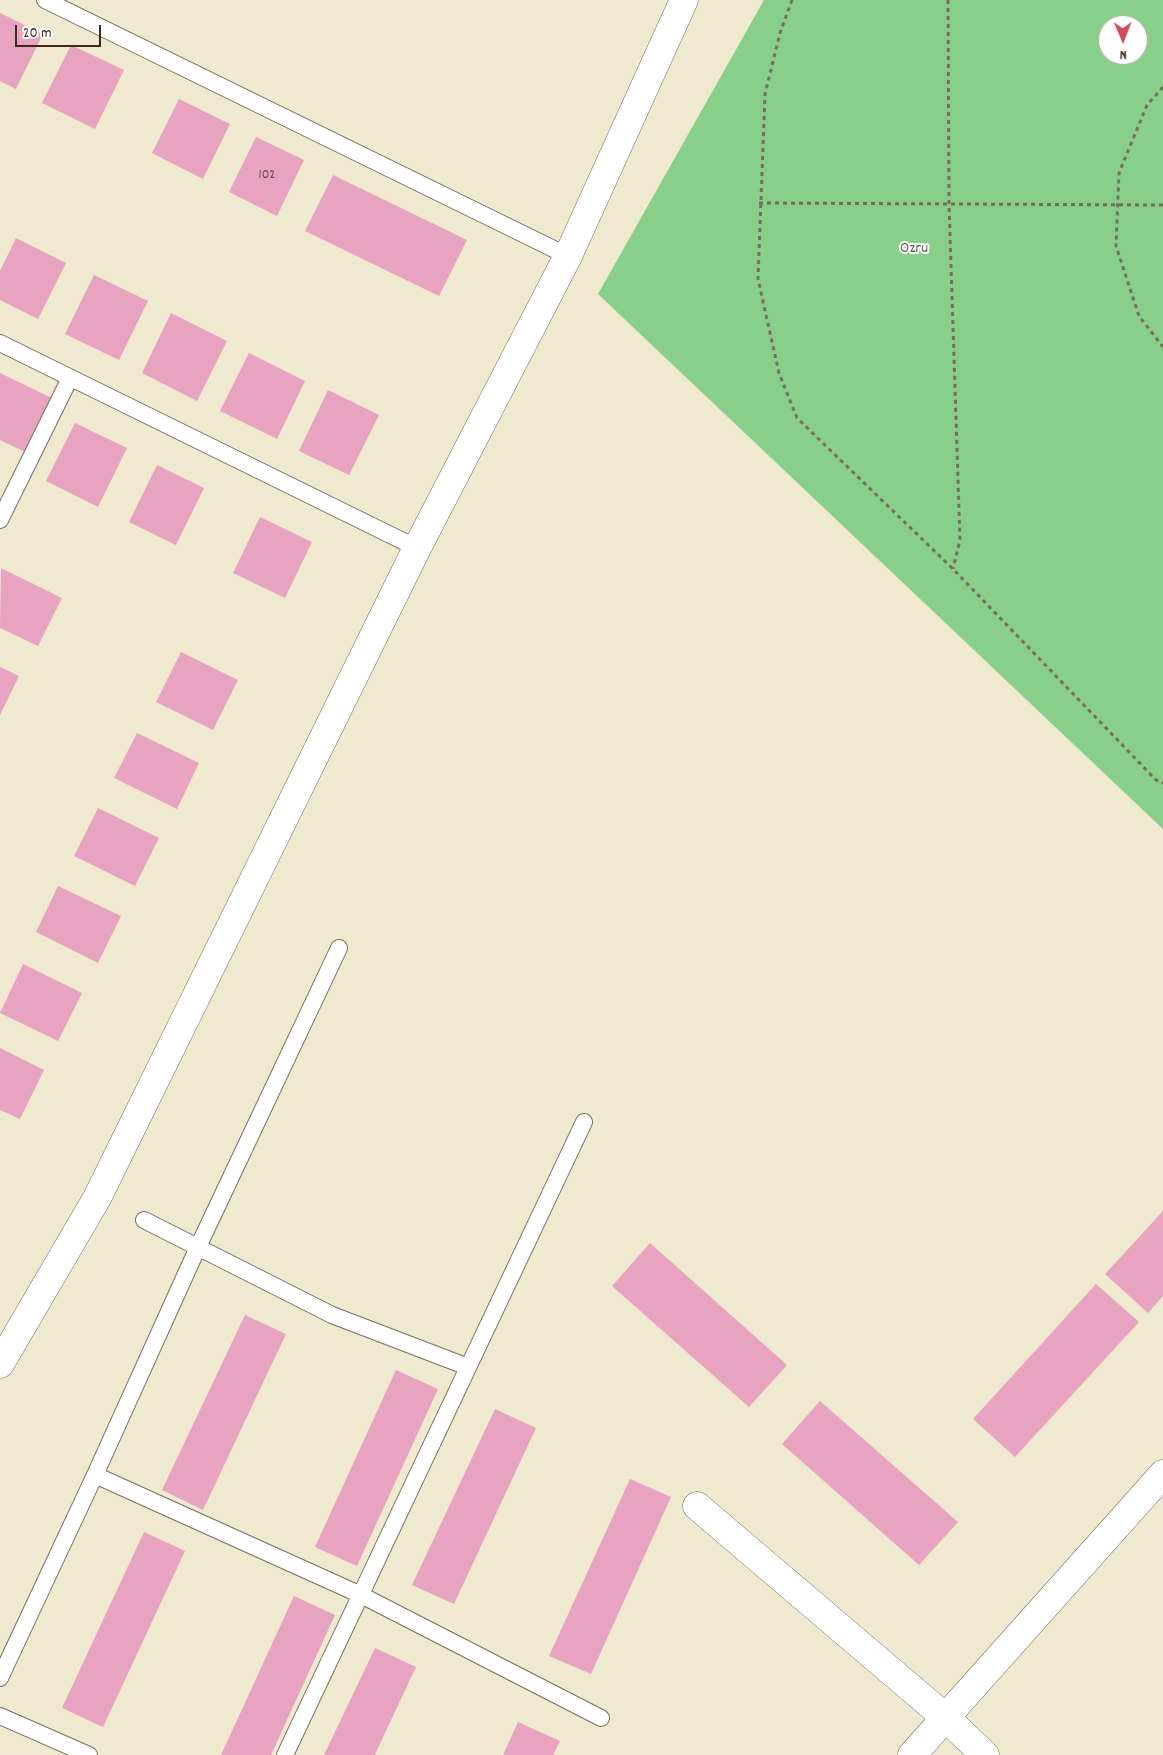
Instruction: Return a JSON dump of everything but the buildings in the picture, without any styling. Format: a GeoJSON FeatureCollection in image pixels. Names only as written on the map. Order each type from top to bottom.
{"type":"FeatureCollection","features":[{"type":"Feature","properties":{"kind":"street"},"geometry":{"type":"LineString","coordinates":[[0,1364],[96,1198],[417,548],[568,256],[684,0]]}},
{"type":"Feature","properties":{"kind":"street"},"geometry":{"type":"LineString","coordinates":[[912,1755],[1163,1474]]}},
{"type":"Feature","properties":{"kind":"street"},"geometry":{"type":"LineString","coordinates":[[697,1506],[946,1718],[985,1755]]}},
{"type":"Feature","properties":{"kind":"lane"},"geometry":{"type":"LineString","coordinates":[[45,0],[568,256]]}},
{"type":"Feature","properties":{"kind":"lane"},"geometry":{"type":"LineString","coordinates":[[0,343],[417,548]]}},
{"type":"Feature","properties":{"kind":"lane"},"geometry":{"type":"LineString","coordinates":[[0,520],[70,378]]}},
{"type":"Feature","properties":{"kind":"lane"},"geometry":{"type":"LineString","coordinates":[[0,1678],[95,1475],[198,1247],[339,948]]}},
{"type":"Feature","properties":{"kind":"lane"},"geometry":{"type":"LineString","coordinates":[[285,1755],[584,1122]]}},
{"type":"Feature","properties":{"kind":"lane"},"geometry":{"type":"LineString","coordinates":[[144,1220],[332,1315],[468,1367]]}},
{"type":"Feature","properties":{"kind":"lane"},"geometry":{"type":"LineString","coordinates":[[95,1475],[361,1595],[601,1718]]}},
{"type":"Feature","properties":{"kind":"lane"},"geometry":{"type":"LineString","coordinates":[[0,1716],[89,1755]]}},
{"type":"Feature","properties":{"kind":"path"},"geometry":{"type":"LineString","coordinates":[[792,0],[780,33],[765,94],[759,202],[758,279],[779,373],[796,418],[953,570],[1156,780],[1163,783]]}},
{"type":"Feature","properties":{"kind":"path"},"geometry":{"type":"LineString","coordinates":[[948,0],[948,204],[960,540],[953,570]]}},
{"type":"Feature","properties":{"kind":"path"},"geometry":{"type":"LineString","coordinates":[[1163,87],[1147,105],[1119,173],[1116,246],[1139,316],[1163,347]]}},
{"type":"Feature","properties":{"kind":"path"},"geometry":{"type":"LineString","coordinates":[[759,202],[1163,205]]}},
{"type":"Feature","properties":{"kind":"green space","name":"Ozru"},"geometry":{"type":"Polygon","coordinates":[[[764,0],[1163,0],[1163,829],[598,294],[764,0]]]}}]}
